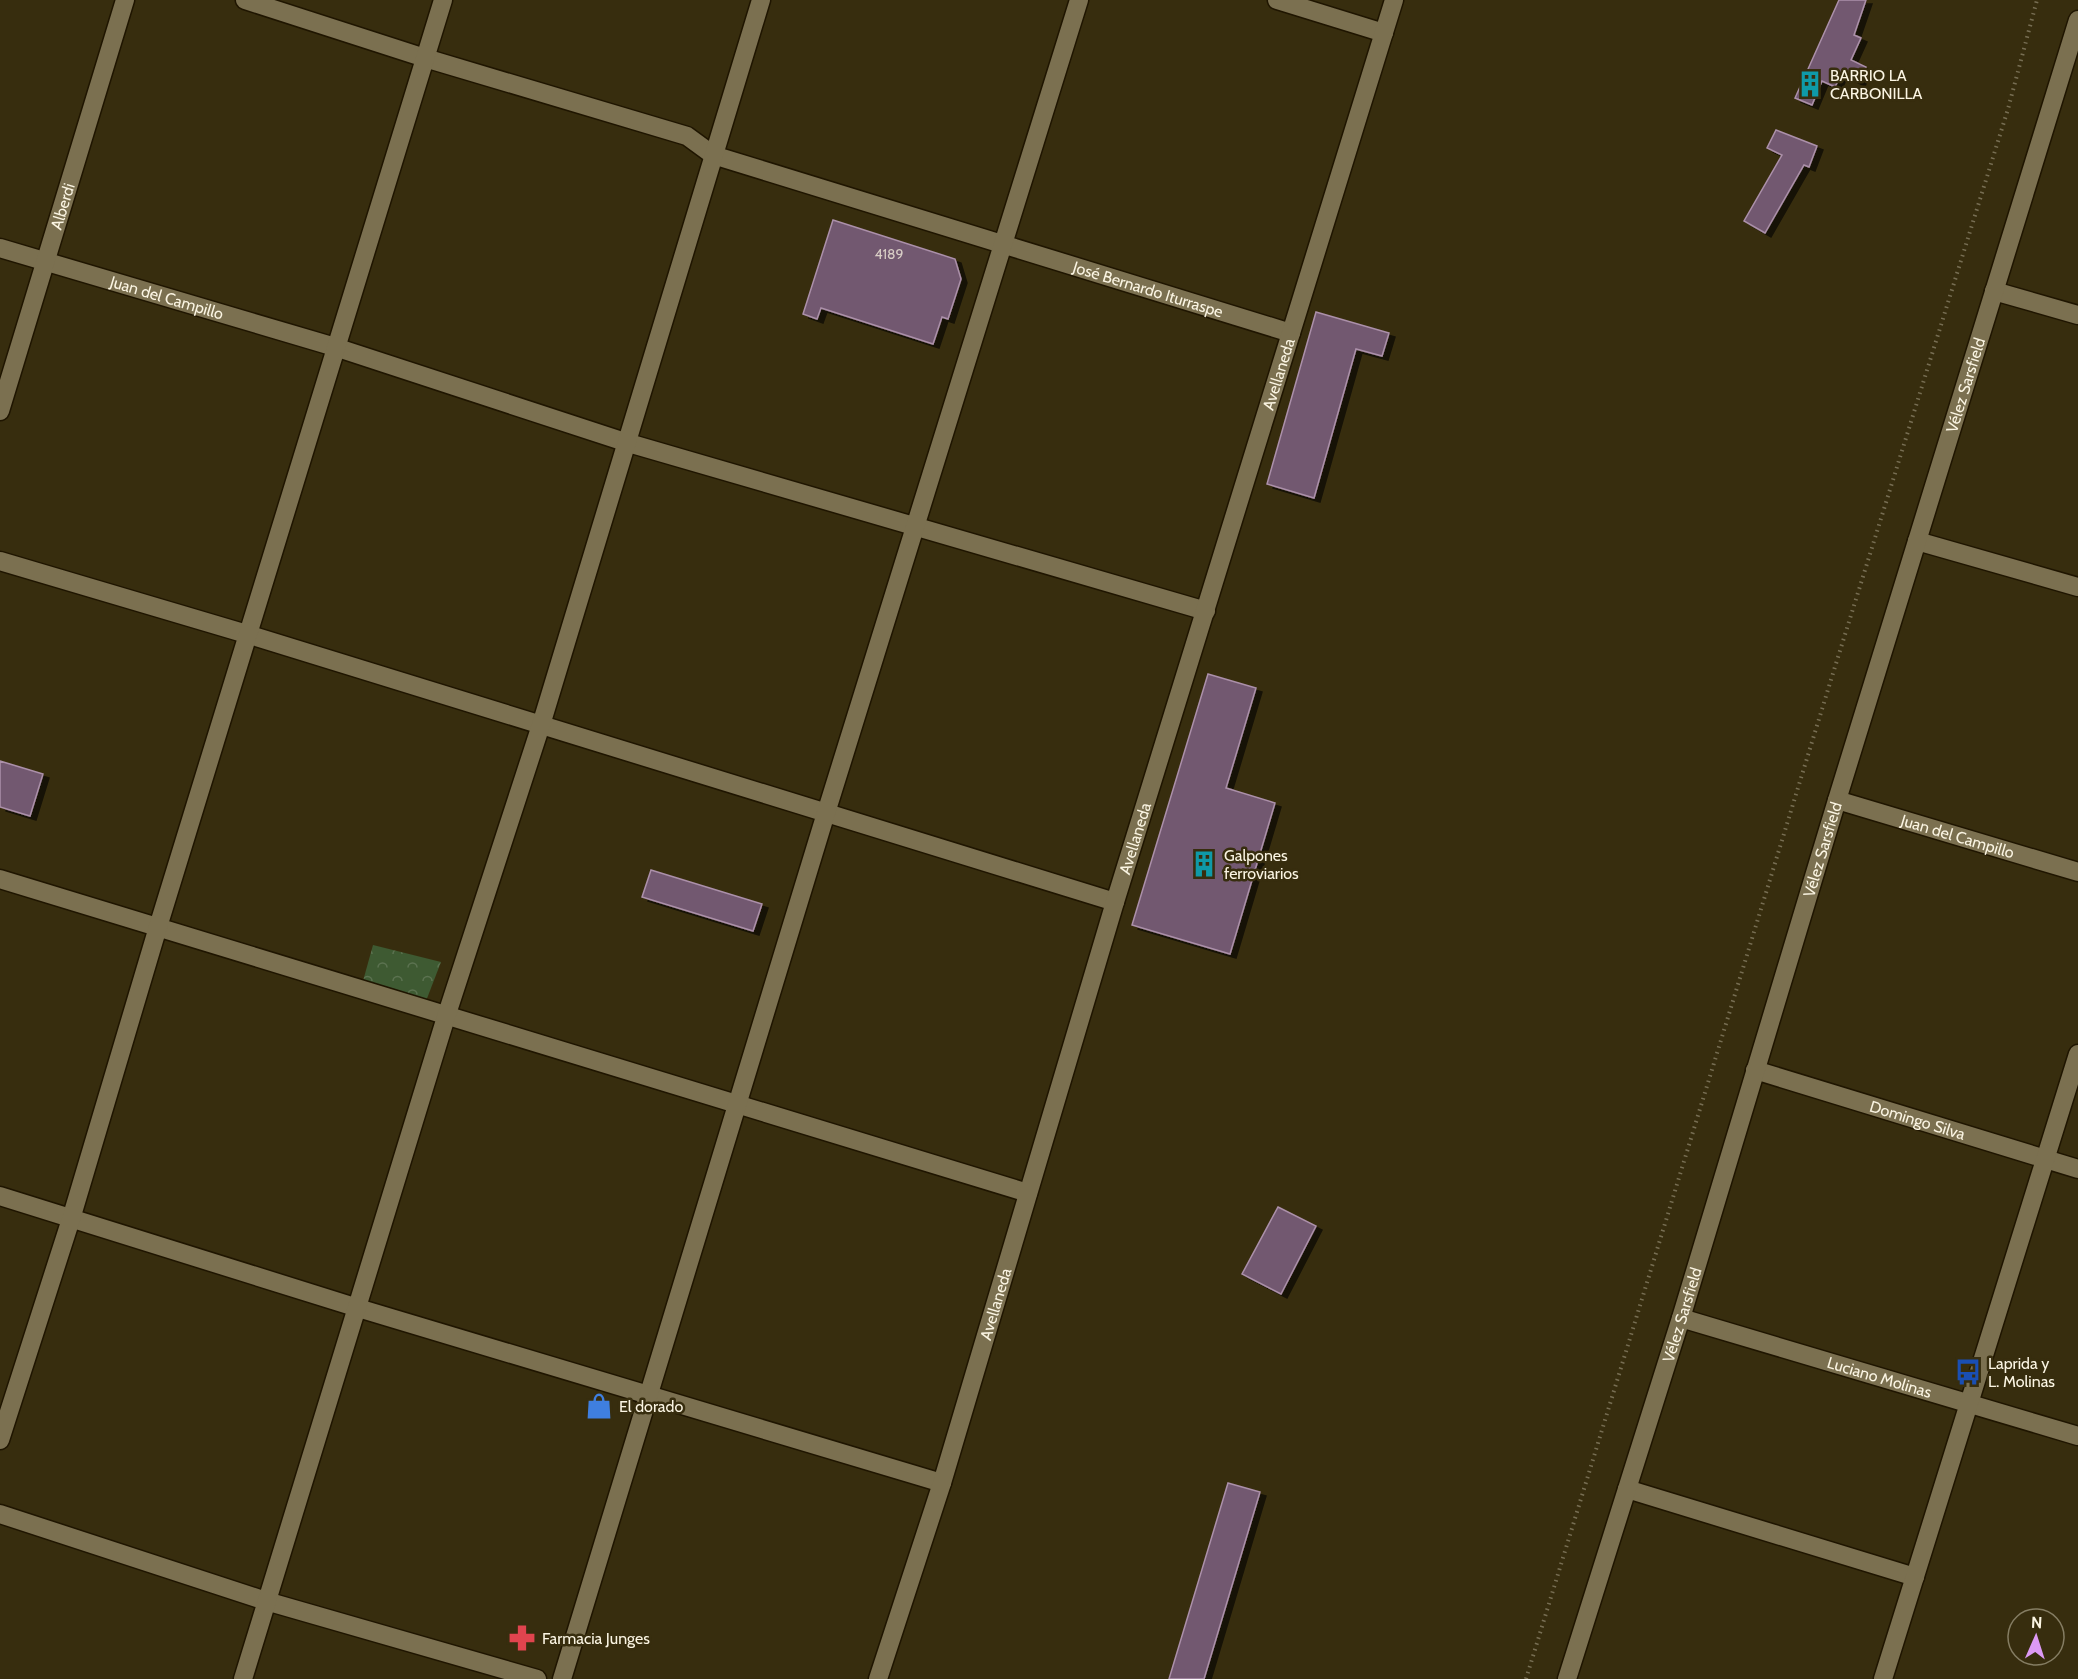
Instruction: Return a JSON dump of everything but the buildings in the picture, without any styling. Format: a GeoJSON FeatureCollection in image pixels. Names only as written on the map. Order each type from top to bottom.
{"type":"FeatureCollection","features":[{"type":"Feature","properties":{"kind":"street","name":"Alberdi"},"geometry":{"type":"LineString","coordinates":[[0,411],[43,261],[125,0]]}},
{"type":"Feature","properties":{"kind":"street","name":"José Bernardo Iturraspe"},"geometry":{"type":"LineString","coordinates":[[245,0],[425,58],[687,136],[713,155],[1002,246],[1292,333]]}},
{"type":"Feature","properties":{"kind":"street"},"geometry":{"type":"LineString","coordinates":[[0,1440],[71,1219],[158,927],[250,635],[335,347],[443,0]]}},
{"type":"Feature","properties":{"kind":"street"},"geometry":{"type":"LineString","coordinates":[[243,1679],[446,1017],[541,725],[761,0]]}},
{"type":"Feature","properties":{"kind":"street"},"geometry":{"type":"LineString","coordinates":[[562,1679],[915,524],[1080,0]]}},
{"type":"Feature","properties":{"kind":"street"},"geometry":{"type":"LineString","coordinates":[[1277,0],[1384,33]]}},
{"type":"Feature","properties":{"kind":"street","name":"Avellaneda"},"geometry":{"type":"LineString","coordinates":[[878,1679],[942,1483],[1115,902],[1395,0]]}},
{"type":"Feature","properties":{"kind":"street","name":"Vélez Sarsfield"},"geometry":{"type":"LineString","coordinates":[[1570,1678],[1837,800],[2078,20]]}},
{"type":"Feature","properties":{"kind":"street","name":"Juan del Campillo"},"geometry":{"type":"LineString","coordinates":[[0,248],[335,347],[625,442],[915,524],[1206,611]]}},
{"type":"Feature","properties":{"kind":"street"},"geometry":{"type":"LineString","coordinates":[[1994,291],[2078,315]]}},
{"type":"Feature","properties":{"kind":"street"},"geometry":{"type":"LineString","coordinates":[[1917,541],[2078,587]]}},
{"type":"Feature","properties":{"kind":"street"},"geometry":{"type":"LineString","coordinates":[[0,561],[250,635],[1115,902]]}},
{"type":"Feature","properties":{"kind":"street","name":"Juan del Campillo"},"geometry":{"type":"LineString","coordinates":[[1837,800],[2078,872]]}},
{"type":"Feature","properties":{"kind":"street"},"geometry":{"type":"LineString","coordinates":[[0,879],[1028,1193]]}},
{"type":"Feature","properties":{"kind":"street"},"geometry":{"type":"LineString","coordinates":[[1883,1679],[2078,1054]]}},
{"type":"Feature","properties":{"kind":"street","name":"Domingo Silva"},"geometry":{"type":"LineString","coordinates":[[1755,1070],[2078,1169]]}},
{"type":"Feature","properties":{"kind":"street"},"geometry":{"type":"LineString","coordinates":[[0,1196],[358,1308],[942,1483]]}},
{"type":"Feature","properties":{"kind":"street","name":"Luciano Molinas"},"geometry":{"type":"LineString","coordinates":[[1681,1318],[2078,1436]]}},
{"type":"Feature","properties":{"kind":"street"},"geometry":{"type":"LineString","coordinates":[[1628,1489],[1915,1577]]}},
{"type":"Feature","properties":{"kind":"street"},"geometry":{"type":"LineString","coordinates":[[0,1514],[266,1601],[537,1679]]}},
{"type":"Feature","properties":{"kind":"path"},"geometry":{"type":"LineString","coordinates":[[1526,1679],[1822,706],[2008,109],[2037,0]]}},
{"type":"Feature","properties":{"kind":"green space"},"geometry":{"type":"Polygon","coordinates":[[[373,945],[441,962],[426,1001],[363,981],[373,945]]]}},
{"type":"Feature","properties":{"kind":"place","name":"BARRIO LA CARBONILLA"},"geometry":{"type":"Point","coordinates":[1810,84]}},
{"type":"Feature","properties":{"kind":"place","name":"Galpones ferroviarios"},"geometry":{"type":"Point","coordinates":[1204,864]}},
{"type":"Feature","properties":{"kind":"place","name":"Laprida y L. Molinas"},"geometry":{"type":"Point","coordinates":[1968,1372]}},
{"type":"Feature","properties":{"kind":"place","name":"El dorado"},"geometry":{"type":"Point","coordinates":[599,1406]}},
{"type":"Feature","properties":{"kind":"place","name":"Farmacia Junges"},"geometry":{"type":"Point","coordinates":[522,1638]}}]}
